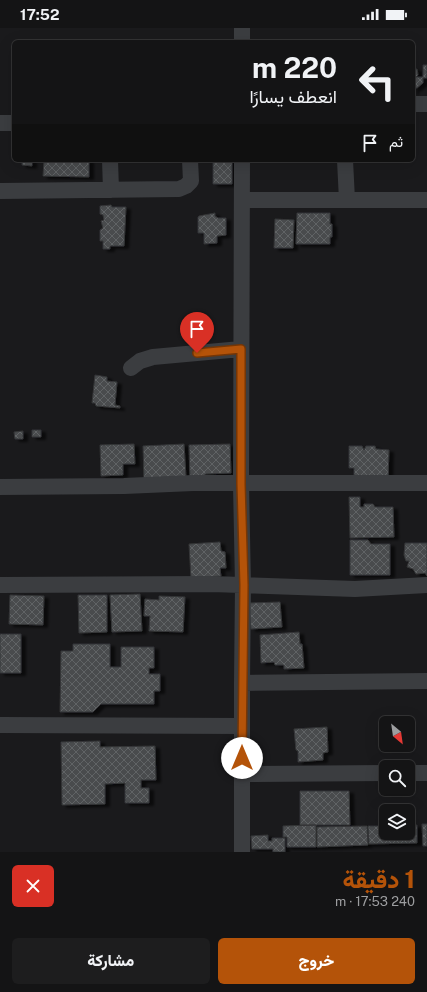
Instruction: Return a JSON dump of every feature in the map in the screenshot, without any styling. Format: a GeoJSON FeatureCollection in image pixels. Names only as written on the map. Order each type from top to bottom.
{"type":"FeatureCollection","features":[{"type":"Feature","properties":{"kind":"street"},"geometry":{"type":"LineString","coordinates":[[242,28],[242,40]]}},
{"type":"Feature","properties":{"kind":"street"},"geometry":{"type":"LineString","coordinates":[[415,104],[427,104]]}},
{"type":"Feature","properties":{"kind":"street"},"geometry":{"type":"LineString","coordinates":[[0,123],[12,123]]}},
{"type":"Feature","properties":{"kind":"street"},"geometry":{"type":"LineString","coordinates":[[110,162],[111,190]]}},
{"type":"Feature","properties":{"kind":"street"},"geometry":{"type":"LineString","coordinates":[[0,191],[179,189],[186,186],[190,181],[190,162]]}},
{"type":"Feature","properties":{"kind":"street"},"geometry":{"type":"LineString","coordinates":[[242,162],[241,484],[244,585],[242,683],[242,852]]}},
{"type":"Feature","properties":{"kind":"street"},"geometry":{"type":"LineString","coordinates":[[344,162],[347,200]]}},
{"type":"Feature","properties":{"kind":"street"},"geometry":{"type":"LineString","coordinates":[[242,200],[427,200]]}},
{"type":"Feature","properties":{"kind":"street"},"geometry":{"type":"LineString","coordinates":[[131,368],[140,361],[153,357],[241,349]]}},
{"type":"Feature","properties":{"kind":"street"},"geometry":{"type":"LineString","coordinates":[[0,487],[124,486],[193,483],[427,483]]}},
{"type":"Feature","properties":{"kind":"street"},"geometry":{"type":"LineString","coordinates":[[0,585],[212,584],[355,589],[427,585]]}},
{"type":"Feature","properties":{"kind":"street"},"geometry":{"type":"LineString","coordinates":[[242,683],[427,681]]}},
{"type":"Feature","properties":{"kind":"street"},"geometry":{"type":"LineString","coordinates":[[0,725],[242,726]]}},
{"type":"Feature","properties":{"kind":"street"},"geometry":{"type":"LineString","coordinates":[[242,774],[379,773]]}},
{"type":"Feature","properties":{"kind":"street"},"geometry":{"type":"LineString","coordinates":[[415,773],[427,773]]}},
{"type":"Feature","properties":{"kind":"building"},"geometry":{"type":"Polygon","coordinates":[[[423,65],[427,65],[427,78],[423,78],[423,83],[415,88],[415,69],[417,69],[418,75],[416,77],[423,77],[423,65]]]}},
{"type":"Feature","properties":{"kind":"building"},"geometry":{"type":"Polygon","coordinates":[[[22,162],[32,162],[32,166],[22,165],[22,162]]]}},
{"type":"Feature","properties":{"kind":"building"},"geometry":{"type":"Polygon","coordinates":[[[44,162],[89,162],[89,177],[43,176],[44,162]]]}},
{"type":"Feature","properties":{"kind":"building"},"geometry":{"type":"Polygon","coordinates":[[[213,162],[232,162],[232,184],[213,184],[213,162]]]}},
{"type":"Feature","properties":{"kind":"building"},"geometry":{"type":"Polygon","coordinates":[[[111,205],[112,207],[126,207],[124,246],[110,246],[110,249],[103,249],[103,241],[100,241],[100,230],[103,228],[101,221],[104,220],[103,215],[100,214],[100,206],[111,205]]]}},
{"type":"Feature","properties":{"kind":"building"},"geometry":{"type":"Polygon","coordinates":[[[215,213],[215,216],[218,218],[226,218],[226,235],[217,236],[217,243],[204,244],[204,233],[198,233],[198,217],[215,213]]]}},
{"type":"Feature","properties":{"kind":"building"},"geometry":{"type":"Polygon","coordinates":[[[297,213],[330,213],[332,237],[330,237],[330,244],[296,244],[297,213]]]}},
{"type":"Feature","properties":{"kind":"building"},"geometry":{"type":"Polygon","coordinates":[[[275,219],[294,220],[293,248],[274,248],[275,219]]]}},
{"type":"Feature","properties":{"kind":"building"},"geometry":{"type":"Polygon","coordinates":[[[95,375],[107,377],[107,381],[117,382],[115,405],[120,406],[120,408],[96,406],[95,403],[92,403],[95,375]]]}},
{"type":"Feature","properties":{"kind":"building"},"geometry":{"type":"Polygon","coordinates":[[[32,430],[41,430],[41,437],[32,437],[32,430]]]}},
{"type":"Feature","properties":{"kind":"building"},"geometry":{"type":"Polygon","coordinates":[[[23,431],[23,439],[15,439],[14,432],[23,431]]]}},
{"type":"Feature","properties":{"kind":"building"},"geometry":{"type":"Polygon","coordinates":[[[134,444],[135,464],[123,464],[123,475],[101,476],[100,445],[134,444]]]}},
{"type":"Feature","properties":{"kind":"building"},"geometry":{"type":"Polygon","coordinates":[[[184,444],[186,478],[144,480],[143,446],[184,444]]]}},
{"type":"Feature","properties":{"kind":"building"},"geometry":{"type":"Polygon","coordinates":[[[230,444],[231,473],[205,474],[205,477],[190,478],[189,445],[230,444]]]}},
{"type":"Feature","properties":{"kind":"building"},"geometry":{"type":"Polygon","coordinates":[[[349,446],[362,446],[364,450],[366,446],[375,446],[376,449],[389,450],[388,479],[354,479],[354,468],[349,468],[349,446]]]}},
{"type":"Feature","properties":{"kind":"building"},"geometry":{"type":"Polygon","coordinates":[[[349,497],[360,497],[360,507],[364,507],[364,504],[373,504],[375,507],[393,507],[394,537],[350,538],[349,497]]]}},
{"type":"Feature","properties":{"kind":"building"},"geometry":{"type":"Polygon","coordinates":[[[350,540],[368,540],[371,544],[390,544],[390,575],[350,575],[350,540]]]}},
{"type":"Feature","properties":{"kind":"building"},"geometry":{"type":"Polygon","coordinates":[[[220,542],[221,551],[225,552],[226,568],[220,568],[221,576],[191,578],[189,544],[220,542]]]}},
{"type":"Feature","properties":{"kind":"building"},"geometry":{"type":"Polygon","coordinates":[[[405,543],[427,543],[427,576],[425,573],[416,574],[413,569],[407,567],[409,561],[406,561],[404,555],[405,543]]]}},
{"type":"Feature","properties":{"kind":"building"},"geometry":{"type":"Polygon","coordinates":[[[140,594],[142,631],[112,632],[110,595],[140,594]]]}},
{"type":"Feature","properties":{"kind":"building"},"geometry":{"type":"Polygon","coordinates":[[[10,595],[44,596],[43,625],[9,624],[10,595]]]}},
{"type":"Feature","properties":{"kind":"building"},"geometry":{"type":"Polygon","coordinates":[[[78,595],[107,595],[107,632],[79,633],[78,595]]]}},
{"type":"Feature","properties":{"kind":"building"},"geometry":{"type":"Polygon","coordinates":[[[159,596],[185,597],[183,632],[149,631],[150,616],[144,616],[145,599],[159,600],[159,596]]]}},
{"type":"Feature","properties":{"kind":"building"},"geometry":{"type":"Polygon","coordinates":[[[280,602],[282,627],[251,629],[249,603],[280,602]]]}},
{"type":"Feature","properties":{"kind":"building"},"geometry":{"type":"Polygon","coordinates":[[[299,632],[300,644],[302,644],[304,668],[284,669],[284,665],[275,665],[274,662],[261,663],[260,635],[299,632]]]}},
{"type":"Feature","properties":{"kind":"building"},"geometry":{"type":"Polygon","coordinates":[[[0,634],[21,634],[21,673],[0,673],[0,634]]]}},
{"type":"Feature","properties":{"kind":"building"},"geometry":{"type":"Polygon","coordinates":[[[73,644],[110,644],[110,667],[121,667],[121,647],[154,647],[154,668],[149,668],[149,674],[160,674],[160,691],[154,691],[154,704],[101,704],[93,712],[60,712],[61,651],[73,651],[73,644]]]}},
{"type":"Feature","properties":{"kind":"building"},"geometry":{"type":"Polygon","coordinates":[[[327,727],[328,752],[323,753],[323,760],[298,762],[298,751],[296,750],[294,729],[327,727]]]}},
{"type":"Feature","properties":{"kind":"building"},"geometry":{"type":"Polygon","coordinates":[[[100,741],[100,747],[155,746],[156,780],[141,780],[141,788],[149,788],[149,803],[125,803],[125,783],[105,784],[105,804],[62,805],[61,742],[100,741]]]}},
{"type":"Feature","properties":{"kind":"building"},"geometry":{"type":"Polygon","coordinates":[[[300,791],[349,791],[350,825],[300,825],[300,791]]]}},
{"type":"Feature","properties":{"kind":"building"},"geometry":{"type":"Polygon","coordinates":[[[422,824],[427,824],[427,846],[423,846],[422,824]]]}},
{"type":"Feature","properties":{"kind":"building"},"geometry":{"type":"Polygon","coordinates":[[[316,825],[316,847],[287,847],[287,837],[283,837],[283,826],[316,825]]]}},
{"type":"Feature","properties":{"kind":"building"},"geometry":{"type":"Polygon","coordinates":[[[415,825],[417,825],[417,843],[369,844],[368,826],[379,826],[379,840],[415,840],[415,825]]]}},
{"type":"Feature","properties":{"kind":"building"},"geometry":{"type":"Polygon","coordinates":[[[367,826],[368,845],[317,847],[317,827],[367,826]]]}},
{"type":"Feature","properties":{"kind":"building"},"geometry":{"type":"Polygon","coordinates":[[[268,835],[268,841],[272,841],[272,838],[285,838],[285,852],[273,852],[273,849],[252,849],[251,836],[268,835]]]}},
{"type":"Feature","properties":{"kind":"route"},"geometry":{"type":"LineString","coordinates":[[197,353],[241,349],[241,526],[244,585],[242,758]]}}]}
